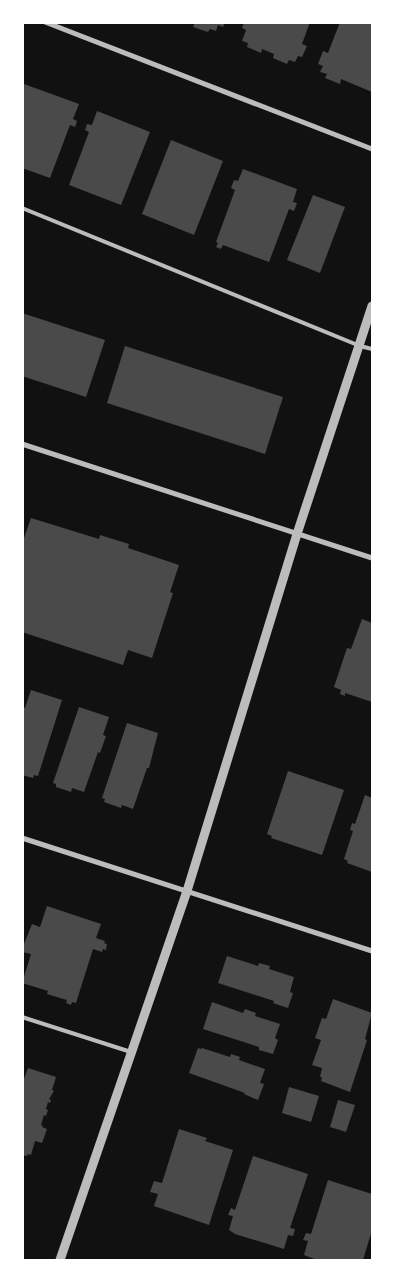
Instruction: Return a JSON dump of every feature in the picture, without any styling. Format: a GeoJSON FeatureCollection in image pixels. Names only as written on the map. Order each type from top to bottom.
{"type":"FeatureCollection","features":[{"type":"Feature","properties":{"kind":"street"},"geometry":{"type":"LineString","coordinates":[[45,22],[372,149]]}},
{"type":"Feature","properties":{"kind":"street"},"geometry":{"type":"LineString","coordinates":[[60,1260],[187,892],[297,534],[372,306]]}},
{"type":"Feature","properties":{"kind":"street"},"geometry":{"type":"LineString","coordinates":[[22,444],[372,558]]}},
{"type":"Feature","properties":{"kind":"street"},"geometry":{"type":"LineString","coordinates":[[22,838],[372,950]]}},
{"type":"Feature","properties":{"kind":"lane"},"geometry":{"type":"LineString","coordinates":[[22,208],[360,346],[372,349]]}},
{"type":"Feature","properties":{"kind":"lane"},"geometry":{"type":"LineString","coordinates":[[22,1017],[131,1052]]}},
{"type":"Feature","properties":{"kind":"building"},"geometry":{"type":"Polygon","coordinates":[[[195,22],[225,22],[223,27],[218,25],[216,31],[210,29],[208,32],[193,27],[195,22]]]}},
{"type":"Feature","properties":{"kind":"building"},"geometry":{"type":"Polygon","coordinates":[[[244,22],[310,22],[302,44],[307,46],[302,57],[298,56],[295,62],[289,60],[287,64],[273,58],[274,54],[262,49],[261,53],[247,47],[248,43],[242,41],[246,30],[242,28],[244,22]]]}},
{"type":"Feature","properties":{"kind":"building"},"geometry":{"type":"Polygon","coordinates":[[[340,22],[372,22],[372,92],[341,79],[340,84],[325,78],[327,74],[320,72],[323,66],[318,64],[323,51],[328,53],[340,22]]]}},
{"type":"Feature","properties":{"kind":"building"},"geometry":{"type":"Polygon","coordinates":[[[24,84],[79,104],[73,119],[77,121],[75,127],[70,125],[50,178],[22,168],[22,88],[24,84]]]}},
{"type":"Feature","properties":{"kind":"building"},"geometry":{"type":"Polygon","coordinates":[[[97,111],[150,132],[121,205],[69,185],[89,132],[85,130],[87,124],[92,125],[97,111]]]}},
{"type":"Feature","properties":{"kind":"building"},"geometry":{"type":"Polygon","coordinates":[[[171,140],[223,161],[194,235],[142,214],[171,140]]]}},
{"type":"Feature","properties":{"kind":"building"},"geometry":{"type":"Polygon","coordinates":[[[243,169],[297,189],[293,202],[297,203],[294,211],[289,209],[269,262],[223,245],[221,249],[216,247],[218,243],[216,242],[235,190],[231,188],[234,180],[238,181],[243,169]]]}},
{"type":"Feature","properties":{"kind":"building"},"geometry":{"type":"Polygon","coordinates":[[[313,195],[345,207],[320,273],[287,260],[313,195]]]}},
{"type":"Feature","properties":{"kind":"building"},"geometry":{"type":"Polygon","coordinates":[[[22,313],[105,340],[86,397],[22,376],[22,313]]]}},
{"type":"Feature","properties":{"kind":"building"},"geometry":{"type":"Polygon","coordinates":[[[125,346],[283,397],[265,454],[107,403],[125,346]]]}},
{"type":"Feature","properties":{"kind":"building"},"geometry":{"type":"Polygon","coordinates":[[[31,518],[99,539],[100,535],[129,544],[128,548],[179,565],[170,592],[173,593],[152,658],[128,650],[123,665],[22,632],[22,544],[31,518]]]}},
{"type":"Feature","properties":{"kind":"building"},"geometry":{"type":"Polygon","coordinates":[[[362,619],[372,623],[372,702],[345,693],[345,696],[340,694],[341,690],[334,687],[347,648],[351,649],[362,619]]]}},
{"type":"Feature","properties":{"kind":"building"},"geometry":{"type":"Polygon","coordinates":[[[31,690],[62,700],[38,776],[34,775],[33,778],[22,775],[22,709],[23,707],[25,708],[31,690]]]}},
{"type":"Feature","properties":{"kind":"building"},"geometry":{"type":"Polygon","coordinates":[[[79,707],[109,717],[103,735],[106,736],[100,753],[98,752],[84,792],[72,788],[71,792],[56,787],[56,784],[53,783],[79,707]]]}},
{"type":"Feature","properties":{"kind":"building"},"geometry":{"type":"Polygon","coordinates":[[[127,723],[158,733],[149,768],[147,768],[133,809],[122,805],[121,808],[104,802],[105,799],[102,798],[127,723]]]}},
{"type":"Feature","properties":{"kind":"building"},"geometry":{"type":"Polygon","coordinates":[[[288,771],[344,790],[322,855],[271,838],[272,836],[267,834],[288,771]]]}},
{"type":"Feature","properties":{"kind":"building"},"geometry":{"type":"Polygon","coordinates":[[[365,795],[372,798],[372,872],[347,863],[348,861],[344,859],[353,831],[350,830],[352,823],[355,824],[365,795]]]}},
{"type":"Feature","properties":{"kind":"building"},"geometry":{"type":"Polygon","coordinates":[[[47,906],[101,924],[96,938],[105,941],[104,943],[107,944],[106,950],[103,949],[102,952],[93,949],[76,1003],[72,1002],[71,1005],[66,1003],[67,1000],[47,994],[48,991],[22,983],[31,954],[22,952],[22,949],[32,924],[40,927],[47,906]]]}},
{"type":"Feature","properties":{"kind":"building"},"geometry":{"type":"Polygon","coordinates":[[[227,956],[258,966],[259,963],[270,966],[269,969],[294,977],[290,992],[293,993],[288,1008],[273,1003],[274,1001],[218,983],[227,956]]]}},
{"type":"Feature","properties":{"kind":"building"},"geometry":{"type":"Polygon","coordinates":[[[333,999],[372,1013],[365,1039],[367,1040],[350,1092],[321,1081],[322,1068],[312,1065],[321,1040],[315,1038],[322,1018],[326,1019],[333,999]]]}},
{"type":"Feature","properties":{"kind":"building"},"geometry":{"type":"Polygon","coordinates":[[[212,1002],[243,1013],[245,1009],[256,1013],[255,1016],[280,1024],[275,1038],[278,1040],[273,1054],[259,1050],[259,1047],[203,1029],[212,1002]]]}},
{"type":"Feature","properties":{"kind":"building"},"geometry":{"type":"Polygon","coordinates":[[[198,1048],[230,1057],[231,1054],[240,1057],[239,1060],[265,1069],[260,1083],[264,1084],[258,1100],[245,1093],[189,1073],[198,1048]]]}},
{"type":"Feature","properties":{"kind":"building"},"geometry":{"type":"Polygon","coordinates":[[[28,1068],[56,1077],[52,1090],[54,1091],[49,1099],[51,1100],[50,1103],[48,1102],[46,1109],[48,1110],[46,1116],[44,1115],[41,1125],[47,1129],[42,1143],[35,1141],[31,1155],[28,1154],[27,1156],[22,1155],[22,1084],[28,1068]]]}},
{"type":"Feature","properties":{"kind":"building"},"geometry":{"type":"Polygon","coordinates":[[[289,1087],[319,1096],[311,1122],[282,1113],[289,1087]]]}},
{"type":"Feature","properties":{"kind":"building"},"geometry":{"type":"Polygon","coordinates":[[[338,1100],[355,1105],[346,1132],[330,1127],[338,1100]]]}},
{"type":"Feature","properties":{"kind":"building"},"geometry":{"type":"Polygon","coordinates":[[[179,1129],[207,1138],[205,1141],[233,1150],[209,1225],[154,1206],[158,1194],[150,1192],[154,1181],[162,1183],[179,1129]]]}},
{"type":"Feature","properties":{"kind":"building"},"geometry":{"type":"Polygon","coordinates":[[[253,1156],[308,1174],[290,1228],[295,1229],[293,1236],[288,1235],[284,1249],[235,1234],[229,1230],[233,1216],[228,1215],[231,1208],[235,1210],[253,1156]]]}},
{"type":"Feature","properties":{"kind":"building"},"geometry":{"type":"Polygon","coordinates":[[[328,1180],[372,1194],[372,1230],[363,1260],[317,1260],[304,1255],[308,1241],[303,1240],[306,1233],[311,1234],[328,1180]]]}}]}
